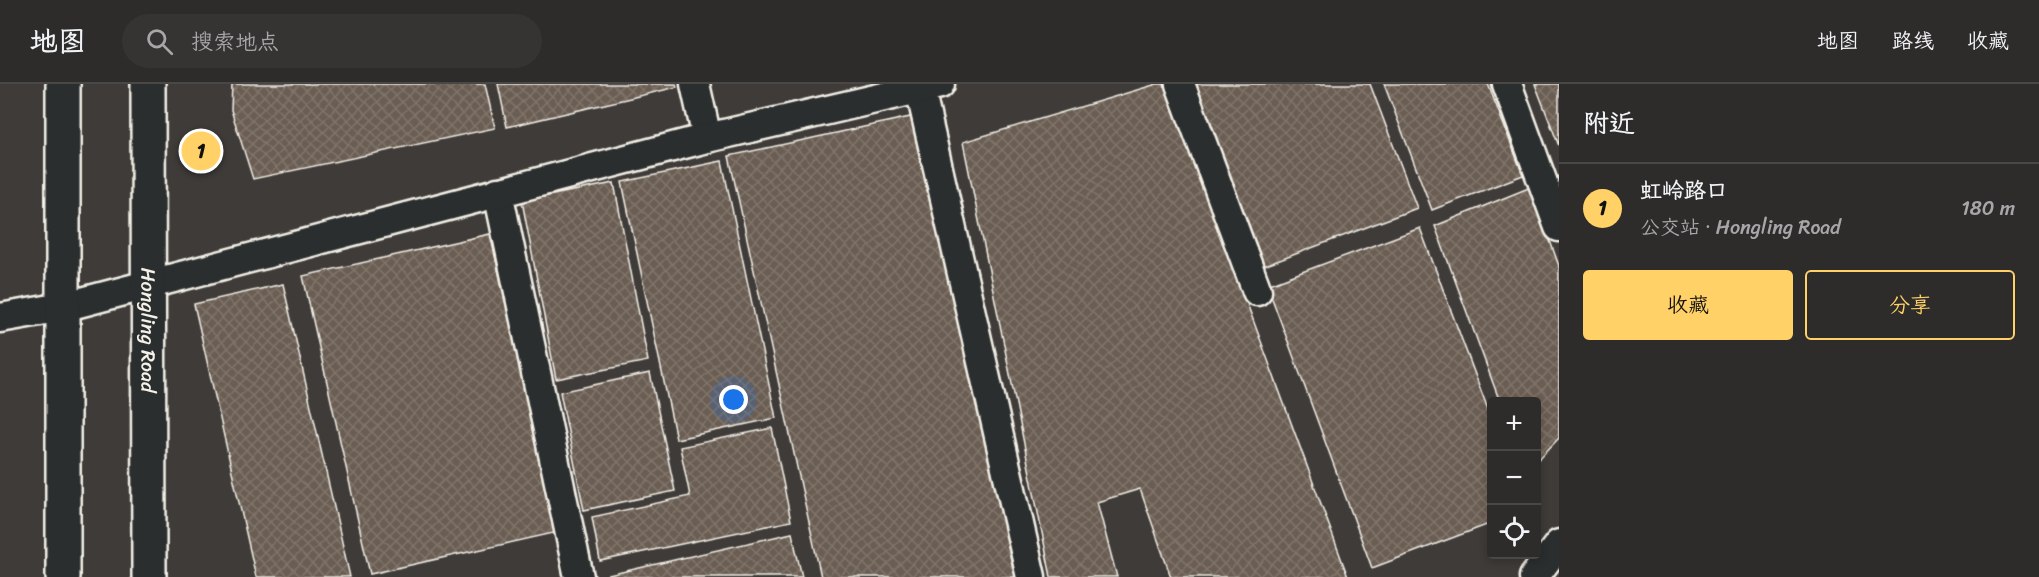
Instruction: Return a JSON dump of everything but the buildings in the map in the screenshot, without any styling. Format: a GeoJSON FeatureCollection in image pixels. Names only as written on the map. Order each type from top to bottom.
{"type":"FeatureCollection","features":[{"type":"Feature","properties":{"kind":"main road"},"geometry":{"type":"LineString","coordinates":[[63,84],[63,577]]}},
{"type":"Feature","properties":{"kind":"main road","name":"Hongling Road"},"geometry":{"type":"LineString","coordinates":[[148,84],[148,577]]}},
{"type":"Feature","properties":{"kind":"street"},"geometry":{"type":"LineString","coordinates":[[694,84],[707,138]]}},
{"type":"Feature","properties":{"kind":"street"},"geometry":{"type":"LineString","coordinates":[[1180,84],[1257,291]]}},
{"type":"Feature","properties":{"kind":"street"},"geometry":{"type":"LineString","coordinates":[[1507,84],[1559,227]]}},
{"type":"Feature","properties":{"kind":"street"},"geometry":{"type":"LineString","coordinates":[[0,318],[63,307],[707,138],[930,86],[1031,577]]}},
{"type":"Feature","properties":{"kind":"street"},"geometry":{"type":"LineString","coordinates":[[498,192],[579,577]]}},
{"type":"Feature","properties":{"kind":"street"},"geometry":{"type":"LineString","coordinates":[[1534,577],[1559,544]]}},
{"type":"Feature","properties":{"kind":"place","name":"虹岭路口"},"geometry":{"type":"Point","coordinates":[201,151]}}]}
